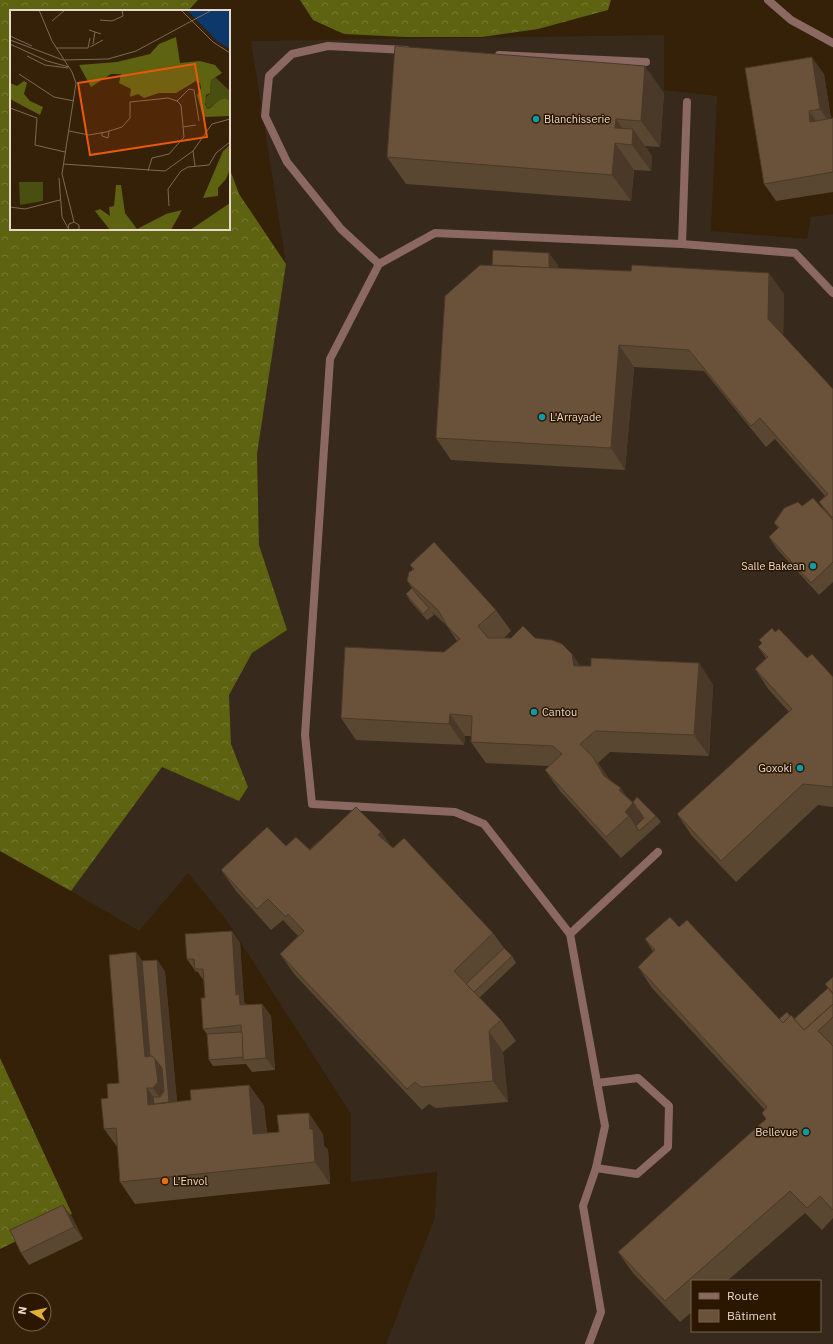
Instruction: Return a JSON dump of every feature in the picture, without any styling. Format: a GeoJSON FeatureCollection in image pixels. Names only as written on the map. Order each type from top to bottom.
{"type":"FeatureCollection","features":[{"type":"Feature","properties":{"kind":"street"},"geometry":{"type":"LineString","coordinates":[[768,0],[791,20],[833,43]]}},
{"type":"Feature","properties":{"kind":"street"},"geometry":{"type":"LineString","coordinates":[[379,264],[341,228],[287,162],[265,116],[269,76],[292,54],[328,46],[415,50]]}},
{"type":"Feature","properties":{"kind":"street"},"geometry":{"type":"LineString","coordinates":[[487,54],[646,62]]}},
{"type":"Feature","properties":{"kind":"street"},"geometry":{"type":"LineString","coordinates":[[682,244],[687,102]]}},
{"type":"Feature","properties":{"kind":"street"},"geometry":{"type":"LineString","coordinates":[[589,1344],[601,1312],[583,1206],[596,1168],[605,1126],[570,934],[484,824],[455,812],[312,804],[304,735],[330,359],[379,264],[435,233],[682,244],[795,253],[833,293]]}},
{"type":"Feature","properties":{"kind":"street"},"geometry":{"type":"LineString","coordinates":[[570,934],[658,852]]}},
{"type":"Feature","properties":{"kind":"street"},"geometry":{"type":"LineString","coordinates":[[596,1168],[637,1174],[668,1147],[669,1106],[638,1078],[597,1083]]}},
{"type":"Feature","properties":{"kind":"shaded area"},"geometry":{"type":"Polygon","coordinates":[[[664,35],[664,90],[717,96],[711,231],[807,239],[811,217],[833,214],[833,1344],[386,1344],[435,1217],[437,1172],[351,1182],[351,1114],[227,921],[188,873],[139,931],[71,891],[162,767],[239,801],[248,787],[231,744],[229,695],[252,653],[287,630],[259,545],[257,454],[286,264],[251,41],[664,35]]]}},
{"type":"Feature","properties":{"kind":"green space"},"geometry":{"type":"Polygon","coordinates":[[[0,0],[198,0],[189,10],[10,10],[10,230],[230,230],[230,170],[239,194],[286,264],[257,454],[259,545],[287,630],[252,653],[229,695],[231,744],[248,787],[239,801],[162,767],[71,891],[0,851],[0,0]]]}},
{"type":"Feature","properties":{"kind":"green space"},"geometry":{"type":"Polygon","coordinates":[[[300,0],[611,0],[608,10],[538,29],[482,37],[405,37],[344,34],[313,20],[300,0]]]}},
{"type":"Feature","properties":{"kind":"green space"},"geometry":{"type":"Polygon","coordinates":[[[0,1058],[72,1214],[0,1249],[0,1058]]]}},
{"type":"Feature","properties":{"kind":"building","name":"Blanchisserie"},"geometry":{"type":"Polygon","coordinates":[[[395,46],[645,66],[641,121],[616,119],[615,128],[633,129],[632,145],[615,143],[612,175],[387,157],[395,46]]]}},
{"type":"Feature","properties":{"kind":"building"},"geometry":{"type":"Polygon","coordinates":[[[812,57],[820,109],[809,111],[810,122],[833,118],[833,172],[764,184],[745,68],[812,57]]]}},
{"type":"Feature","properties":{"kind":"building"},"geometry":{"type":"Polygon","coordinates":[[[493,250],[549,253],[549,268],[492,265],[493,250]]]}},
{"type":"Feature","properties":{"kind":"building","name":"L'Arrayade"},"geometry":{"type":"Polygon","coordinates":[[[480,265],[631,271],[632,265],[769,273],[768,319],[833,389],[833,518],[819,502],[828,494],[760,418],[751,426],[689,350],[619,345],[611,448],[436,438],[445,296],[480,265]]]}},
{"type":"Feature","properties":{"kind":"building","name":"Salle Bakean"},"geometry":{"type":"Polygon","coordinates":[[[813,498],[833,520],[833,562],[811,583],[769,537],[779,527],[774,523],[784,508],[798,502],[802,506],[813,498]]]}},
{"type":"Feature","properties":{"kind":"building","name":"Cantou"},"geometry":{"type":"Polygon","coordinates":[[[434,542],[496,610],[478,626],[488,638],[511,638],[523,626],[535,638],[552,640],[562,644],[572,654],[574,666],[591,666],[591,658],[699,663],[694,735],[595,731],[580,744],[593,757],[604,776],[621,788],[619,790],[633,803],[625,812],[629,816],[606,837],[545,770],[562,754],[553,746],[471,742],[472,716],[450,714],[449,724],[341,718],[345,647],[444,652],[460,639],[447,626],[438,610],[407,581],[409,572],[414,569],[410,565],[434,542]]]}},
{"type":"Feature","properties":{"kind":"building"},"geometry":{"type":"Polygon","coordinates":[[[412,588],[429,608],[423,614],[406,594],[412,588]]]}},
{"type":"Feature","properties":{"kind":"building","name":"Goxoki"},"geometry":{"type":"Polygon","coordinates":[[[772,628],[775,632],[779,629],[807,658],[812,654],[833,677],[833,787],[803,784],[721,861],[677,814],[792,709],[755,669],[768,657],[758,647],[762,643],[759,640],[772,628]]]}},
{"type":"Feature","properties":{"kind":"building"},"geometry":{"type":"Polygon","coordinates":[[[637,797],[656,816],[639,831],[636,826],[644,818],[633,802],[637,797]]]}},
{"type":"Feature","properties":{"kind":"building"},"geometry":{"type":"Polygon","coordinates":[[[356,807],[381,832],[378,835],[393,848],[404,838],[493,933],[454,971],[501,1020],[489,1031],[493,1081],[421,1087],[415,1082],[407,1089],[280,954],[304,931],[288,914],[286,917],[268,899],[257,909],[221,870],[267,827],[286,846],[296,837],[310,850],[356,807]]]}},
{"type":"Feature","properties":{"kind":"building","name":"Bellevue"},"geometry":{"type":"Polygon","coordinates":[[[670,917],[679,927],[687,920],[783,1023],[791,1015],[804,1030],[833,1004],[833,1017],[818,1031],[833,1046],[833,1210],[820,1196],[807,1208],[790,1191],[665,1301],[618,1252],[766,1119],[762,1113],[767,1107],[638,967],[655,950],[645,939],[670,917]]]}},
{"type":"Feature","properties":{"kind":"building"},"geometry":{"type":"Polygon","coordinates":[[[232,931],[236,995],[239,994],[240,1005],[262,1004],[266,1058],[243,1060],[241,1025],[203,1029],[201,998],[205,998],[203,969],[195,969],[194,959],[187,959],[185,934],[232,931]]]}},
{"type":"Feature","properties":{"kind":"building"},"geometry":{"type":"Polygon","coordinates":[[[504,948],[512,956],[474,992],[466,984],[504,948]]]}},
{"type":"Feature","properties":{"kind":"building"},"geometry":{"type":"Polygon","coordinates":[[[136,952],[145,1057],[152,1056],[155,1059],[158,1082],[153,1088],[147,1088],[148,1105],[191,1100],[190,1090],[249,1085],[253,1134],[279,1132],[277,1115],[309,1113],[310,1129],[313,1129],[315,1162],[120,1182],[116,1128],[104,1129],[101,1099],[108,1098],[107,1084],[119,1083],[109,955],[136,952]]]}},
{"type":"Feature","properties":{"kind":"building"},"geometry":{"type":"Polygon","coordinates":[[[157,960],[169,1102],[154,1104],[153,1097],[160,1097],[164,1091],[162,1068],[152,1056],[150,1056],[142,961],[157,960]]]}},
{"type":"Feature","properties":{"kind":"building"},"geometry":{"type":"Polygon","coordinates":[[[833,977],[833,993],[825,984],[833,977]]]}},
{"type":"Feature","properties":{"kind":"building"},"geometry":{"type":"Polygon","coordinates":[[[828,988],[833,994],[833,1004],[804,1030],[794,1019],[828,988]]]}},
{"type":"Feature","properties":{"kind":"building"},"geometry":{"type":"Polygon","coordinates":[[[787,1012],[790,1016],[783,1023],[779,1019],[787,1012]]]}},
{"type":"Feature","properties":{"kind":"building"},"geometry":{"type":"Polygon","coordinates":[[[242,1032],[243,1057],[209,1060],[207,1034],[242,1032]]]}},
{"type":"Feature","properties":{"kind":"building"},"geometry":{"type":"Polygon","coordinates":[[[63,1205],[74,1227],[21,1253],[10,1230],[63,1205]]]}},
{"type":"Feature","properties":{"kind":"place","name":"Blanchisserie"},"geometry":{"type":"Point","coordinates":[536,119]}},
{"type":"Feature","properties":{"kind":"place","name":"L'Arrayade"},"geometry":{"type":"Point","coordinates":[542,417]}},
{"type":"Feature","properties":{"kind":"place","name":"Salle Bakean"},"geometry":{"type":"Point","coordinates":[813,566]}},
{"type":"Feature","properties":{"kind":"place","name":"Cantou"},"geometry":{"type":"Point","coordinates":[534,712]}},
{"type":"Feature","properties":{"kind":"place","name":"Goxoki"},"geometry":{"type":"Point","coordinates":[800,768]}},
{"type":"Feature","properties":{"kind":"place","name":"Bellevue"},"geometry":{"type":"Point","coordinates":[806,1132]}},
{"type":"Feature","properties":{"kind":"place","name":"L'Envol"},"geometry":{"type":"Point","coordinates":[165,1181]}}]}
